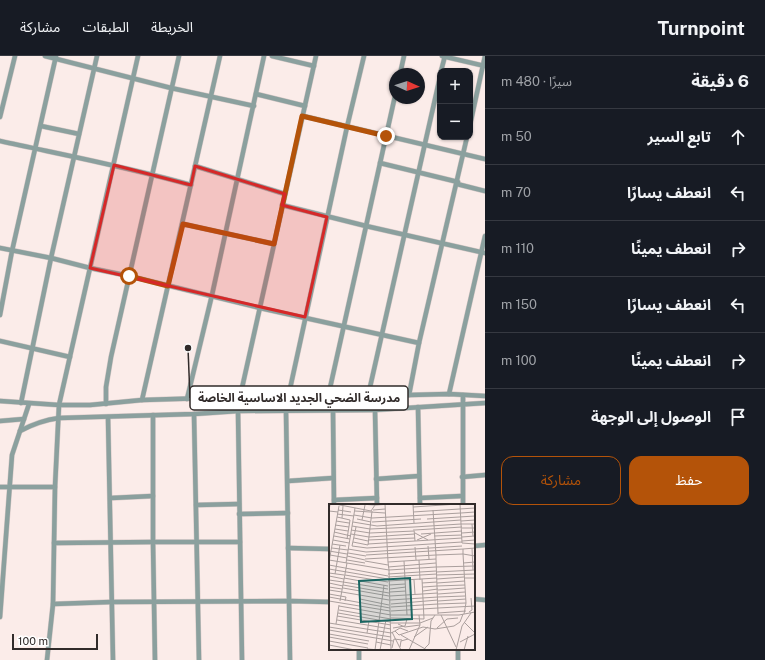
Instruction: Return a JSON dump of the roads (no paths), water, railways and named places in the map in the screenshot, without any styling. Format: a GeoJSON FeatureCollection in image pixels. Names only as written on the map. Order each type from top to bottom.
{"type":"FeatureCollection","features":[{"type":"Feature","properties":{"kind":"street"},"geometry":{"type":"LineString","coordinates":[[0,118],[15,56]]}},
{"type":"Feature","properties":{"kind":"street"},"geometry":{"type":"LineString","coordinates":[[45,56],[56,57],[171,88],[254,106]]}},
{"type":"Feature","properties":{"kind":"street"},"geometry":{"type":"LineString","coordinates":[[21,403],[51,258],[97,56]]}},
{"type":"Feature","properties":{"kind":"street"},"geometry":{"type":"LineString","coordinates":[[47,660],[54,604],[55,487],[60,405],[138,56]]}},
{"type":"Feature","properties":{"kind":"street"},"geometry":{"type":"LineString","coordinates":[[106,404],[106,386],[111,357],[179,56]]}},
{"type":"Feature","properties":{"kind":"street"},"geometry":{"type":"LineString","coordinates":[[142,400],[220,56]]}},
{"type":"Feature","properties":{"kind":"street"},"geometry":{"type":"LineString","coordinates":[[186,399],[212,295],[264,56]]}},
{"type":"Feature","properties":{"kind":"street"},"geometry":{"type":"LineString","coordinates":[[272,56],[314,66]]}},
{"type":"Feature","properties":{"kind":"street"},"geometry":{"type":"LineString","coordinates":[[240,397],[316,56]]}},
{"type":"Feature","properties":{"kind":"street"},"geometry":{"type":"LineString","coordinates":[[288,398],[364,56]]}},
{"type":"Feature","properties":{"kind":"street"},"geometry":{"type":"LineString","coordinates":[[401,68],[404,56]]}},
{"type":"Feature","properties":{"kind":"street"},"geometry":{"type":"LineString","coordinates":[[442,68],[444,56],[484,66]]}},
{"type":"Feature","properties":{"kind":"street"},"geometry":{"type":"LineString","coordinates":[[473,112],[485,56]]}},
{"type":"Feature","properties":{"kind":"street"},"geometry":{"type":"LineString","coordinates":[[0,315],[12,251],[56,57]]}},
{"type":"Feature","properties":{"kind":"street"},"geometry":{"type":"LineString","coordinates":[[368,396],[437,90]]}},
{"type":"Feature","properties":{"kind":"street"},"geometry":{"type":"LineString","coordinates":[[256,94],[305,106]]}},
{"type":"Feature","properties":{"kind":"street"},"geometry":{"type":"LineString","coordinates":[[328,397],[393,104]]}},
{"type":"Feature","properties":{"kind":"street"},"geometry":{"type":"LineString","coordinates":[[302,116],[485,159]]}},
{"type":"Feature","properties":{"kind":"street"},"geometry":{"type":"LineString","coordinates":[[41,126],[79,134]]}},
{"type":"Feature","properties":{"kind":"street"},"geometry":{"type":"LineString","coordinates":[[409,395],[419,343],[466,140]]}},
{"type":"Feature","properties":{"kind":"street"},"geometry":{"type":"LineString","coordinates":[[0,141],[114,165],[191,185]]}},
{"type":"Feature","properties":{"kind":"street"},"geometry":{"type":"LineString","coordinates":[[380,163],[418,172],[485,192]]}},
{"type":"Feature","properties":{"kind":"street"},"geometry":{"type":"LineString","coordinates":[[195,166],[285,194]]}},
{"type":"Feature","properties":{"kind":"street"},"geometry":{"type":"LineString","coordinates":[[282,205],[366,226],[483,252]]}},
{"type":"Feature","properties":{"kind":"street"},"geometry":{"type":"LineString","coordinates":[[183,224],[274,244]]}},
{"type":"Feature","properties":{"kind":"street"},"geometry":{"type":"LineString","coordinates":[[449,394],[483,252],[485,236]]}},
{"type":"Feature","properties":{"kind":"street"},"geometry":{"type":"LineString","coordinates":[[0,248],[51,258],[212,295],[260,308],[419,343]]}},
{"type":"Feature","properties":{"kind":"street"},"geometry":{"type":"LineString","coordinates":[[0,341],[70,357]]}},
{"type":"Feature","properties":{"kind":"street"},"geometry":{"type":"LineString","coordinates":[[0,401],[60,405],[106,404],[142,400],[240,397],[288,398],[449,394],[463,396],[485,396]]}},
{"type":"Feature","properties":{"kind":"street"},"geometry":{"type":"LineString","coordinates":[[462,504],[463,396]]}},
{"type":"Feature","properties":{"kind":"street"},"geometry":{"type":"LineString","coordinates":[[20,431],[31,424],[43,420],[59,418],[194,414],[238,411],[375,410],[485,403]]}},
{"type":"Feature","properties":{"kind":"street"},"geometry":{"type":"LineString","coordinates":[[0,617],[12,456],[29,404]]}},
{"type":"Feature","properties":{"kind":"street"},"geometry":{"type":"LineString","coordinates":[[418,407],[420,504]]}},
{"type":"Feature","properties":{"kind":"street"},"geometry":{"type":"LineString","coordinates":[[375,410],[377,504]]}},
{"type":"Feature","properties":{"kind":"street"},"geometry":{"type":"LineString","coordinates":[[238,411],[242,660]]}},
{"type":"Feature","properties":{"kind":"street"},"geometry":{"type":"LineString","coordinates":[[286,411],[290,660]]}},
{"type":"Feature","properties":{"kind":"street"},"geometry":{"type":"LineString","coordinates":[[333,411],[334,503],[377,498]]}},
{"type":"Feature","properties":{"kind":"street"},"geometry":{"type":"LineString","coordinates":[[194,414],[199,660]]}},
{"type":"Feature","properties":{"kind":"street"},"geometry":{"type":"LineString","coordinates":[[153,415],[155,660]]}},
{"type":"Feature","properties":{"kind":"street"},"geometry":{"type":"LineString","coordinates":[[108,417],[111,498],[111,602],[113,660]]}},
{"type":"Feature","properties":{"kind":"street"},"geometry":{"type":"LineString","coordinates":[[0,421],[24,419]]}},
{"type":"Feature","properties":{"kind":"street"},"geometry":{"type":"LineString","coordinates":[[462,477],[485,475]]}},
{"type":"Feature","properties":{"kind":"street"},"geometry":{"type":"LineString","coordinates":[[376,479],[419,476]]}},
{"type":"Feature","properties":{"kind":"street"},"geometry":{"type":"LineString","coordinates":[[288,481],[333,478]]}},
{"type":"Feature","properties":{"kind":"street"},"geometry":{"type":"LineString","coordinates":[[0,487],[55,487]]}},
{"type":"Feature","properties":{"kind":"street"},"geometry":{"type":"LineString","coordinates":[[111,498],[153,496]]}},
{"type":"Feature","properties":{"kind":"street"},"geometry":{"type":"LineString","coordinates":[[420,498],[462,496]]}},
{"type":"Feature","properties":{"kind":"street"},"geometry":{"type":"LineString","coordinates":[[196,505],[239,504]]}},
{"type":"Feature","properties":{"kind":"street"},"geometry":{"type":"LineString","coordinates":[[239,514],[288,513]]}},
{"type":"Feature","properties":{"kind":"street"},"geometry":{"type":"LineString","coordinates":[[54,543],[240,542]]}},
{"type":"Feature","properties":{"kind":"street"},"geometry":{"type":"LineString","coordinates":[[475,546],[485,545]]}},
{"type":"Feature","properties":{"kind":"street"},"geometry":{"type":"LineString","coordinates":[[288,548],[329,549]]}},
{"type":"Feature","properties":{"kind":"street"},"geometry":{"type":"LineString","coordinates":[[475,599],[485,600]]}},
{"type":"Feature","properties":{"kind":"street"},"geometry":{"type":"LineString","coordinates":[[54,604],[111,602],[329,602]]}},
{"type":"Feature","properties":{"kind":"place","name":"مدرسة الضحي الجديد الاساسية الخاصة"},"geometry":{"type":"Point","coordinates":[188,348]}}]}
